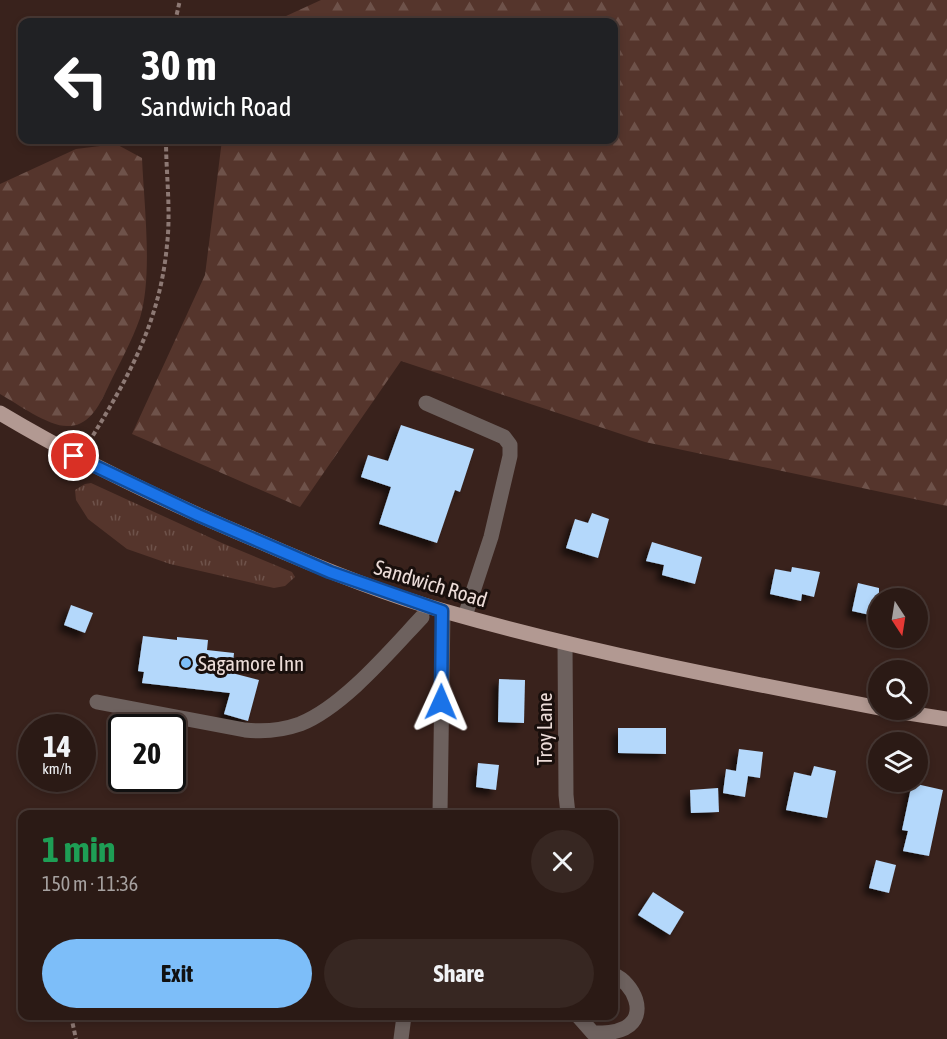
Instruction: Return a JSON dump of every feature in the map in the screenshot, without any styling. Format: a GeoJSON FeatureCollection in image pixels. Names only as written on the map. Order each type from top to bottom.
{"type":"FeatureCollection","features":[{"type":"Feature","properties":{"kind":"main road","name":"Sandwich Road"},"geometry":{"type":"LineString","coordinates":[[0,413],[79,458],[198,515],[330,572],[442,611],[565,643],[762,686],[868,706]]}},
{"type":"Feature","properties":{"kind":"main road"},"geometry":{"type":"LineString","coordinates":[[928,716],[947,719]]}},
{"type":"Feature","properties":{"kind":"street"},"geometry":{"type":"LineString","coordinates":[[426,404],[504,437],[510,445],[510,456],[492,537],[465,616]]}},
{"type":"Feature","properties":{"kind":"street"},"geometry":{"type":"LineString","coordinates":[[440,810],[442,611]]}},
{"type":"Feature","properties":{"kind":"street"},"geometry":{"type":"LineString","coordinates":[[97,702],[258,731],[299,724],[321,712],[351,689],[422,617]]}},
{"type":"Feature","properties":{"kind":"street","name":"Troy Lane"},"geometry":{"type":"LineString","coordinates":[[565,643],[568,810]]}},
{"type":"Feature","properties":{"kind":"street"},"geometry":{"type":"LineString","coordinates":[[581,1020],[592,1033],[609,1033],[627,1027],[636,1017],[637,1006],[633,992],[622,978],[618,976]]}},
{"type":"Feature","properties":{"kind":"street"},"geometry":{"type":"LineString","coordinates":[[401,1039],[403,1020]]}},
{"type":"Feature","properties":{"kind":"path"},"geometry":{"type":"LineString","coordinates":[[176,18],[180,0]]}},
{"type":"Feature","properties":{"kind":"path"},"geometry":{"type":"LineString","coordinates":[[79,458],[118,395],[150,327],[168,243],[166,144]]}},
{"type":"Feature","properties":{"kind":"path"},"geometry":{"type":"LineString","coordinates":[[72,1020],[76,1039]]}},
{"type":"Feature","properties":{"kind":"green space"},"geometry":{"type":"Polygon","coordinates":[[[321,0],[947,0],[947,506],[645,442],[401,361],[300,507],[132,434],[205,275],[221,144],[618,144],[618,18],[282,18],[321,0]]]}},
{"type":"Feature","properties":{"kind":"green space"},"geometry":{"type":"Polygon","coordinates":[[[116,144],[142,158],[147,240],[144,301],[133,335],[99,405],[84,422],[62,426],[44,419],[0,394],[0,184],[76,149],[116,144]]]}},
{"type":"Feature","properties":{"kind":"green space"},"geometry":{"type":"Polygon","coordinates":[[[91,483],[222,543],[292,572],[295,577],[285,586],[274,588],[170,564],[127,549],[88,519],[76,500],[75,490],[91,483]]]}},
{"type":"Feature","properties":{"kind":"building"},"geometry":{"type":"Polygon","coordinates":[[[401,425],[474,449],[460,492],[455,490],[437,543],[379,524],[391,487],[361,477],[368,455],[388,461],[401,425]]]}},
{"type":"Feature","properties":{"kind":"building"},"geometry":{"type":"Polygon","coordinates":[[[592,513],[609,519],[598,558],[566,548],[575,519],[588,523],[592,513]]]}},
{"type":"Feature","properties":{"kind":"building"},"geometry":{"type":"Polygon","coordinates":[[[652,542],[702,557],[695,584],[662,575],[664,565],[646,561],[652,542]]]}},
{"type":"Feature","properties":{"kind":"building"},"geometry":{"type":"Polygon","coordinates":[[[792,567],[820,572],[814,597],[802,594],[801,601],[770,594],[775,569],[791,572],[792,567]]]}},
{"type":"Feature","properties":{"kind":"building"},"geometry":{"type":"Polygon","coordinates":[[[858,583],[879,588],[868,588],[868,615],[852,611],[858,583]]]}},
{"type":"Feature","properties":{"kind":"building"},"geometry":{"type":"Polygon","coordinates":[[[71,605],[93,613],[85,633],[64,625],[71,605]]]}},
{"type":"Feature","properties":{"kind":"building","name":"Sagamore Inn"},"geometry":{"type":"Polygon","coordinates":[[[143,636],[177,640],[177,637],[208,640],[207,650],[234,653],[232,673],[259,680],[248,721],[224,714],[230,693],[142,683],[144,672],[138,671],[143,636]]]}},
{"type":"Feature","properties":{"kind":"building"},"geometry":{"type":"Polygon","coordinates":[[[499,679],[525,680],[524,723],[498,722],[499,679]]]}},
{"type":"Feature","properties":{"kind":"building"},"geometry":{"type":"Polygon","coordinates":[[[618,728],[666,728],[666,754],[618,753],[618,728]]]}},
{"type":"Feature","properties":{"kind":"building"},"geometry":{"type":"Polygon","coordinates":[[[739,749],[763,752],[760,778],[748,776],[745,797],[723,793],[726,769],[736,771],[739,749]]]}},
{"type":"Feature","properties":{"kind":"building"},"geometry":{"type":"Polygon","coordinates":[[[478,763],[499,765],[496,790],[476,787],[478,763]]]}},
{"type":"Feature","properties":{"kind":"building"},"geometry":{"type":"Polygon","coordinates":[[[814,766],[836,771],[827,818],[786,810],[794,772],[811,776],[814,766]]]}},
{"type":"Feature","properties":{"kind":"building"},"geometry":{"type":"Polygon","coordinates":[[[928,787],[943,790],[929,856],[903,851],[908,831],[902,830],[910,792],[928,792],[928,787]]]}},
{"type":"Feature","properties":{"kind":"building"},"geometry":{"type":"Polygon","coordinates":[[[718,788],[719,812],[691,813],[690,790],[718,788]]]}},
{"type":"Feature","properties":{"kind":"building"},"geometry":{"type":"Polygon","coordinates":[[[876,860],[896,865],[889,893],[869,888],[876,860]]]}},
{"type":"Feature","properties":{"kind":"building"},"geometry":{"type":"Polygon","coordinates":[[[653,892],[684,912],[670,935],[638,915],[653,892]]]}},
{"type":"Feature","properties":{"kind":"place","name":"Sagamore Inn"},"geometry":{"type":"Point","coordinates":[186,663]}},
{"type":"Feature","properties":{"kind":"route"},"geometry":{"type":"LineString","coordinates":[[74,456],[198,515],[330,572],[442,611],[441,702]]}}]}
